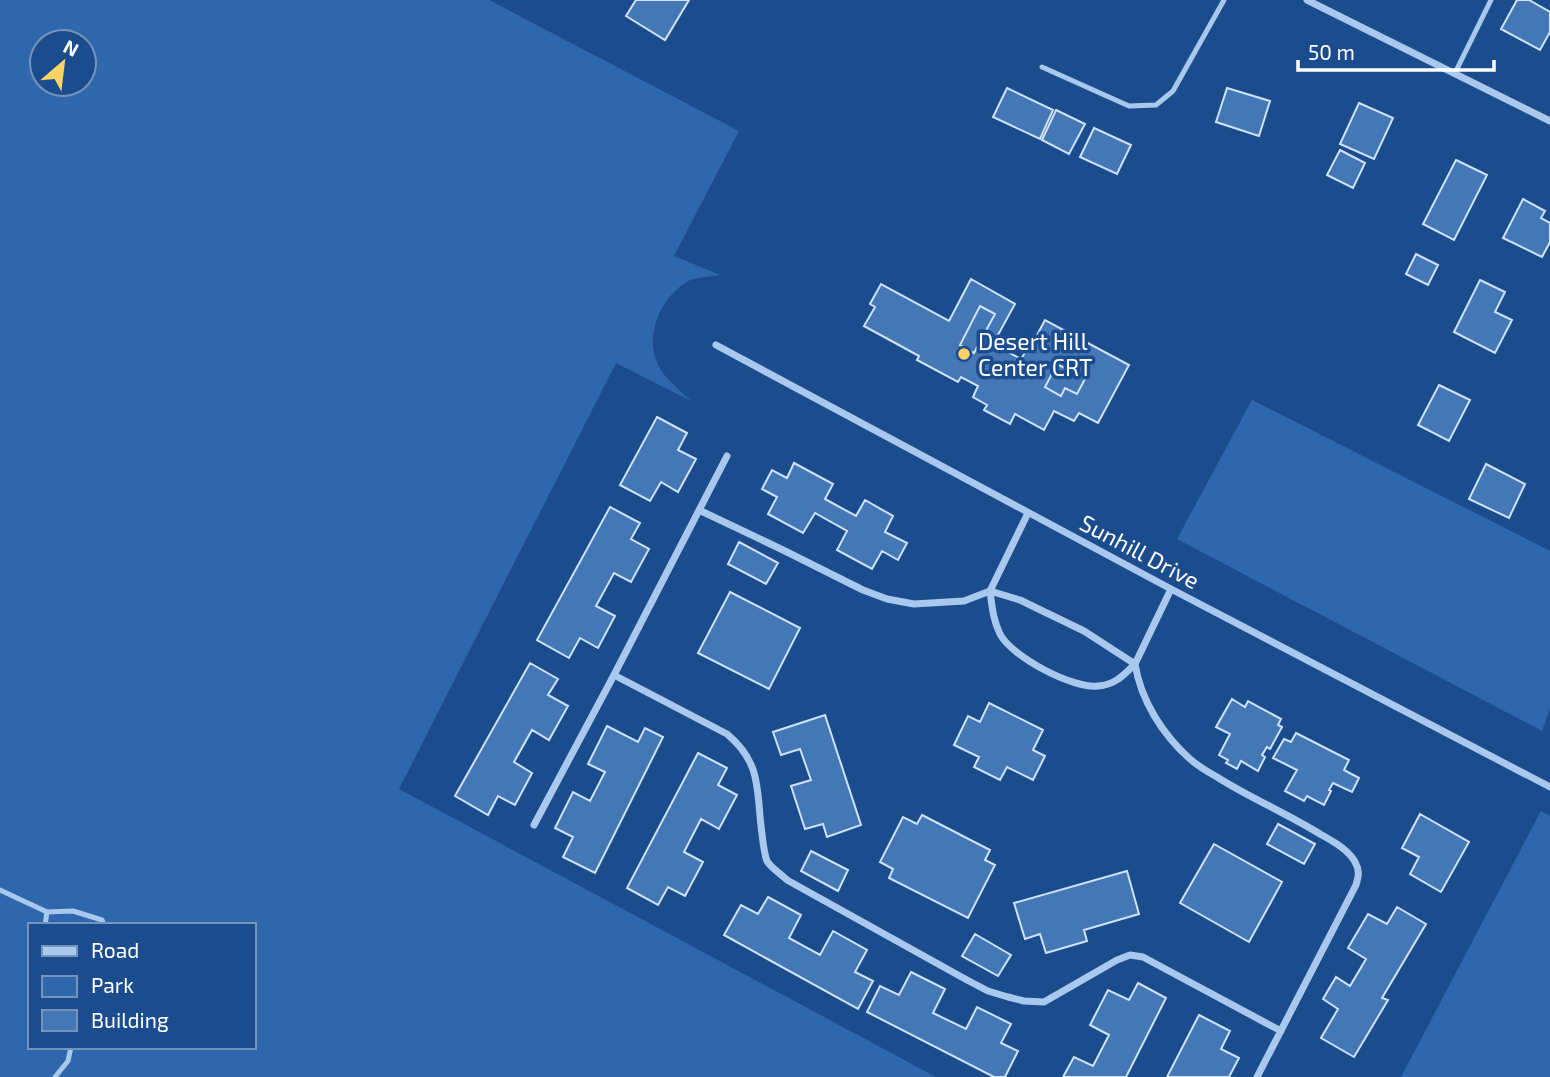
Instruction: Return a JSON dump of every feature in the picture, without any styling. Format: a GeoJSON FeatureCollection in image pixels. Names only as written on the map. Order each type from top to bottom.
{"type":"FeatureCollection","features":[{"type":"Feature","properties":{"kind":"street"},"geometry":{"type":"LineString","coordinates":[[1307,0],[1550,121]]}},
{"type":"Feature","properties":{"kind":"street","name":"Sunhill Drive"},"geometry":{"type":"LineString","coordinates":[[716,345],[1171,589],[1550,787]]}},
{"type":"Feature","properties":{"kind":"street"},"geometry":{"type":"LineString","coordinates":[[534,825],[727,456]]}},
{"type":"Feature","properties":{"kind":"street"},"geometry":{"type":"LineString","coordinates":[[699,510],[863,590],[887,599],[914,604],[964,601],[990,591],[1020,600],[1084,631],[1135,664],[1137,677],[1156,719],[1192,761],[1231,786],[1340,846],[1356,863],[1359,872],[1356,885],[1257,1077]]}},
{"type":"Feature","properties":{"kind":"street"},"geometry":{"type":"LineString","coordinates":[[1028,513],[990,591],[995,622],[1004,641],[1037,666],[1079,685],[1098,686],[1117,682],[1135,664],[1171,589]]}},
{"type":"Feature","properties":{"kind":"street"},"geometry":{"type":"LineString","coordinates":[[614,675],[727,734],[741,746],[755,774],[762,839],[768,862],[787,880],[967,980],[988,991],[1008,997],[1044,1002],[1117,960],[1130,955],[1143,957],[1281,1031]]}},
{"type":"Feature","properties":{"kind":"lane"},"geometry":{"type":"LineString","coordinates":[[1042,68],[1129,106],[1156,105],[1173,91],[1224,0]]}},
{"type":"Feature","properties":{"kind":"lane"},"geometry":{"type":"LineString","coordinates":[[1455,73],[1491,0]]}},
{"type":"Feature","properties":{"kind":"lane"},"geometry":{"type":"LineString","coordinates":[[0,890],[47,912],[73,911],[102,920],[103,923]]}},
{"type":"Feature","properties":{"kind":"lane"},"geometry":{"type":"LineString","coordinates":[[45,923],[47,912]]}},
{"type":"Feature","properties":{"kind":"lane"},"geometry":{"type":"LineString","coordinates":[[55,1077],[68,1061],[71,1049]]}},
{"type":"Feature","properties":{"kind":"green space"},"geometry":{"type":"Polygon","coordinates":[[[0,0],[489,0],[739,131],[674,256],[720,275],[691,280],[678,288],[663,307],[654,330],[654,354],[658,365],[691,401],[616,363],[399,789],[936,1077],[0,1077],[0,0]]]}},
{"type":"Feature","properties":{"kind":"green space"},"geometry":{"type":"Polygon","coordinates":[[[1252,400],[1550,551],[1550,708],[1542,731],[1177,539],[1252,400]]]}},
{"type":"Feature","properties":{"kind":"green space"},"geometry":{"type":"Polygon","coordinates":[[[1541,811],[1550,816],[1550,1077],[1401,1077],[1541,811]]]}},
{"type":"Feature","properties":{"kind":"building"},"geometry":{"type":"Polygon","coordinates":[[[636,0],[689,0],[665,40],[626,16],[636,0]]]}},
{"type":"Feature","properties":{"kind":"building"},"geometry":{"type":"Polygon","coordinates":[[[1517,0],[1529,0],[1550,12],[1550,32],[1540,50],[1501,29],[1517,0]]]}},
{"type":"Feature","properties":{"kind":"building"},"geometry":{"type":"Polygon","coordinates":[[[1007,88],[1053,110],[1040,139],[993,117],[1007,88]]]}},
{"type":"Feature","properties":{"kind":"building"},"geometry":{"type":"Polygon","coordinates":[[[1227,88],[1270,101],[1259,136],[1216,122],[1227,88]]]}},
{"type":"Feature","properties":{"kind":"building"},"geometry":{"type":"Polygon","coordinates":[[[1359,103],[1393,118],[1374,159],[1340,144],[1359,103]]]}},
{"type":"Feature","properties":{"kind":"building"},"geometry":{"type":"Polygon","coordinates":[[[1056,110],[1085,124],[1069,154],[1042,140],[1056,110]]]}},
{"type":"Feature","properties":{"kind":"building"},"geometry":{"type":"Polygon","coordinates":[[[1094,128],[1131,145],[1117,174],[1080,157],[1094,128]]]}},
{"type":"Feature","properties":{"kind":"building"},"geometry":{"type":"Polygon","coordinates":[[[1340,150],[1365,163],[1353,188],[1327,175],[1340,150]]]}},
{"type":"Feature","properties":{"kind":"building"},"geometry":{"type":"Polygon","coordinates":[[[1456,160],[1487,175],[1454,240],[1423,224],[1456,160]]]}},
{"type":"Feature","properties":{"kind":"building"},"geometry":{"type":"Polygon","coordinates":[[[1523,199],[1545,211],[1541,218],[1550,223],[1550,242],[1542,257],[1503,238],[1523,199]]]}},
{"type":"Feature","properties":{"kind":"building"},"geometry":{"type":"Polygon","coordinates":[[[1416,254],[1438,265],[1428,285],[1406,274],[1416,254]]]}},
{"type":"Feature","properties":{"kind":"building","name":"Desert Hill Center CRT"},"geometry":{"type":"Polygon","coordinates":[[[971,279],[1015,304],[993,344],[1021,359],[1026,351],[1028,352],[1045,320],[1129,365],[1098,423],[1079,413],[1074,421],[1054,411],[1044,430],[1015,414],[1010,424],[984,410],[987,405],[973,397],[978,386],[961,377],[958,382],[917,360],[919,356],[864,326],[875,307],[870,304],[881,284],[949,321],[971,279]],[[980,306],[960,345],[974,353],[995,314],[980,306]],[[1057,364],[1045,387],[1061,396],[1065,388],[1077,394],[1085,379],[1057,364]]]}},
{"type":"Feature","properties":{"kind":"building"},"geometry":{"type":"Polygon","coordinates":[[[1480,280],[1505,292],[1495,312],[1512,320],[1495,353],[1454,332],[1480,280]]]}},
{"type":"Feature","properties":{"kind":"building"},"geometry":{"type":"Polygon","coordinates":[[[980,306],[995,314],[974,353],[960,345],[980,306]]]}},
{"type":"Feature","properties":{"kind":"building"},"geometry":{"type":"Polygon","coordinates":[[[1057,364],[1085,379],[1077,394],[1065,388],[1061,396],[1045,387],[1057,364]]]}},
{"type":"Feature","properties":{"kind":"building"},"geometry":{"type":"Polygon","coordinates":[[[1439,385],[1470,400],[1449,441],[1418,425],[1439,385]]]}},
{"type":"Feature","properties":{"kind":"building"},"geometry":{"type":"Polygon","coordinates":[[[657,417],[687,433],[678,450],[696,459],[678,492],[661,482],[650,501],[620,485],[657,417]]]}},
{"type":"Feature","properties":{"kind":"building"},"geometry":{"type":"Polygon","coordinates":[[[794,463],[833,484],[825,499],[856,516],[865,500],[893,516],[885,532],[907,543],[898,560],[882,551],[872,569],[837,550],[847,531],[815,513],[803,533],[768,514],[777,497],[762,489],[772,470],[787,478],[794,463]]]}},
{"type":"Feature","properties":{"kind":"building"},"geometry":{"type":"Polygon","coordinates":[[[1486,464],[1525,484],[1509,518],[1469,499],[1486,464]]]}},
{"type":"Feature","properties":{"kind":"building"},"geometry":{"type":"Polygon","coordinates":[[[610,507],[640,523],[631,539],[649,549],[631,582],[614,573],[596,606],[615,616],[598,648],[580,638],[569,658],[537,640],[610,507]]]}},
{"type":"Feature","properties":{"kind":"building"},"geometry":{"type":"Polygon","coordinates":[[[739,542],[778,563],[766,584],[728,564],[739,542]]]}},
{"type":"Feature","properties":{"kind":"building"},"geometry":{"type":"Polygon","coordinates":[[[730,592],[800,628],[769,689],[698,653],[730,592]]]}},
{"type":"Feature","properties":{"kind":"building"},"geometry":{"type":"Polygon","coordinates":[[[530,663],[558,679],[548,695],[568,706],[549,740],[532,730],[514,762],[532,773],[515,805],[498,796],[488,815],[455,796],[530,663]]]}},
{"type":"Feature","properties":{"kind":"building"},"geometry":{"type":"Polygon","coordinates":[[[1232,699],[1245,707],[1248,701],[1281,719],[1278,725],[1282,727],[1270,749],[1267,747],[1262,755],[1265,757],[1258,771],[1241,761],[1237,769],[1219,755],[1230,734],[1216,727],[1232,699]]]}},
{"type":"Feature","properties":{"kind":"building"},"geometry":{"type":"Polygon","coordinates":[[[989,703],[1043,730],[1033,750],[1045,756],[1033,780],[1007,767],[1000,780],[974,767],[979,757],[954,745],[968,716],[980,722],[989,703]]]}},
{"type":"Feature","properties":{"kind":"building"},"geometry":{"type":"Polygon","coordinates":[[[825,715],[861,825],[827,837],[823,824],[805,829],[791,786],[811,780],[800,749],[781,755],[773,732],[825,715]]]}},
{"type":"Feature","properties":{"kind":"building"},"geometry":{"type":"Polygon","coordinates":[[[607,726],[638,742],[645,728],[663,737],[595,873],[563,857],[573,837],[555,828],[573,792],[590,801],[605,772],[588,764],[607,726]]]}},
{"type":"Feature","properties":{"kind":"building"},"geometry":{"type":"Polygon","coordinates":[[[1296,733],[1349,760],[1344,770],[1359,778],[1352,792],[1333,783],[1324,805],[1307,796],[1304,801],[1285,791],[1297,770],[1273,758],[1284,739],[1291,742],[1296,733]]]}},
{"type":"Feature","properties":{"kind":"building"},"geometry":{"type":"Polygon","coordinates":[[[698,753],[727,768],[718,785],[737,795],[719,829],[701,819],[684,852],[703,862],[685,896],[668,887],[658,905],[627,888],[698,753]]]}},
{"type":"Feature","properties":{"kind":"building"},"geometry":{"type":"Polygon","coordinates":[[[1420,814],[1469,842],[1441,892],[1410,874],[1419,857],[1402,848],[1420,814]]]}},
{"type":"Feature","properties":{"kind":"building"},"geometry":{"type":"Polygon","coordinates":[[[922,815],[990,850],[985,860],[995,865],[968,918],[889,878],[893,869],[880,862],[903,817],[917,824],[922,815]]]}},
{"type":"Feature","properties":{"kind":"building"},"geometry":{"type":"Polygon","coordinates":[[[1278,824],[1315,844],[1304,864],[1267,844],[1278,824]]]}},
{"type":"Feature","properties":{"kind":"building"},"geometry":{"type":"Polygon","coordinates":[[[1214,844],[1282,882],[1249,942],[1180,903],[1214,844]]]}},
{"type":"Feature","properties":{"kind":"building"},"geometry":{"type":"Polygon","coordinates":[[[811,851],[848,870],[838,891],[801,871],[811,851]]]}},
{"type":"Feature","properties":{"kind":"building"},"geometry":{"type":"Polygon","coordinates":[[[1127,871],[1139,914],[1084,930],[1087,941],[1046,953],[1040,934],[1025,939],[1014,903],[1127,871]]]}},
{"type":"Feature","properties":{"kind":"building"},"geometry":{"type":"Polygon","coordinates":[[[768,897],[801,915],[789,938],[820,955],[833,931],[867,950],[855,972],[873,981],[858,1009],[724,935],[741,905],[758,914],[768,897]]]}},
{"type":"Feature","properties":{"kind":"building"},"geometry":{"type":"Polygon","coordinates":[[[1397,907],[1426,924],[1382,998],[1388,1000],[1354,1057],[1321,1038],[1338,1009],[1323,999],[1336,977],[1350,986],[1366,959],[1348,948],[1368,914],[1387,924],[1397,907]]]}},
{"type":"Feature","properties":{"kind":"building"},"geometry":{"type":"Polygon","coordinates":[[[975,934],[1011,955],[998,976],[962,956],[975,934]]]}},
{"type":"Feature","properties":{"kind":"building"},"geometry":{"type":"Polygon","coordinates":[[[911,972],[945,989],[933,1013],[966,1029],[977,1007],[1011,1024],[1001,1043],[1018,1051],[1005,1077],[994,1077],[867,1012],[880,986],[899,995],[911,972]]]}},
{"type":"Feature","properties":{"kind":"building"},"geometry":{"type":"Polygon","coordinates":[[[1138,983],[1166,998],[1126,1077],[1063,1077],[1074,1057],[1093,1066],[1109,1035],[1090,1025],[1108,990],[1129,1000],[1138,983]]]}},
{"type":"Feature","properties":{"kind":"building"},"geometry":{"type":"Polygon","coordinates":[[[1199,1015],[1230,1031],[1221,1049],[1239,1058],[1229,1077],[1167,1077],[1199,1015]]]}},
{"type":"Feature","properties":{"kind":"place","name":"Desert Hill Center CRT"},"geometry":{"type":"Point","coordinates":[964,354]}}]}
